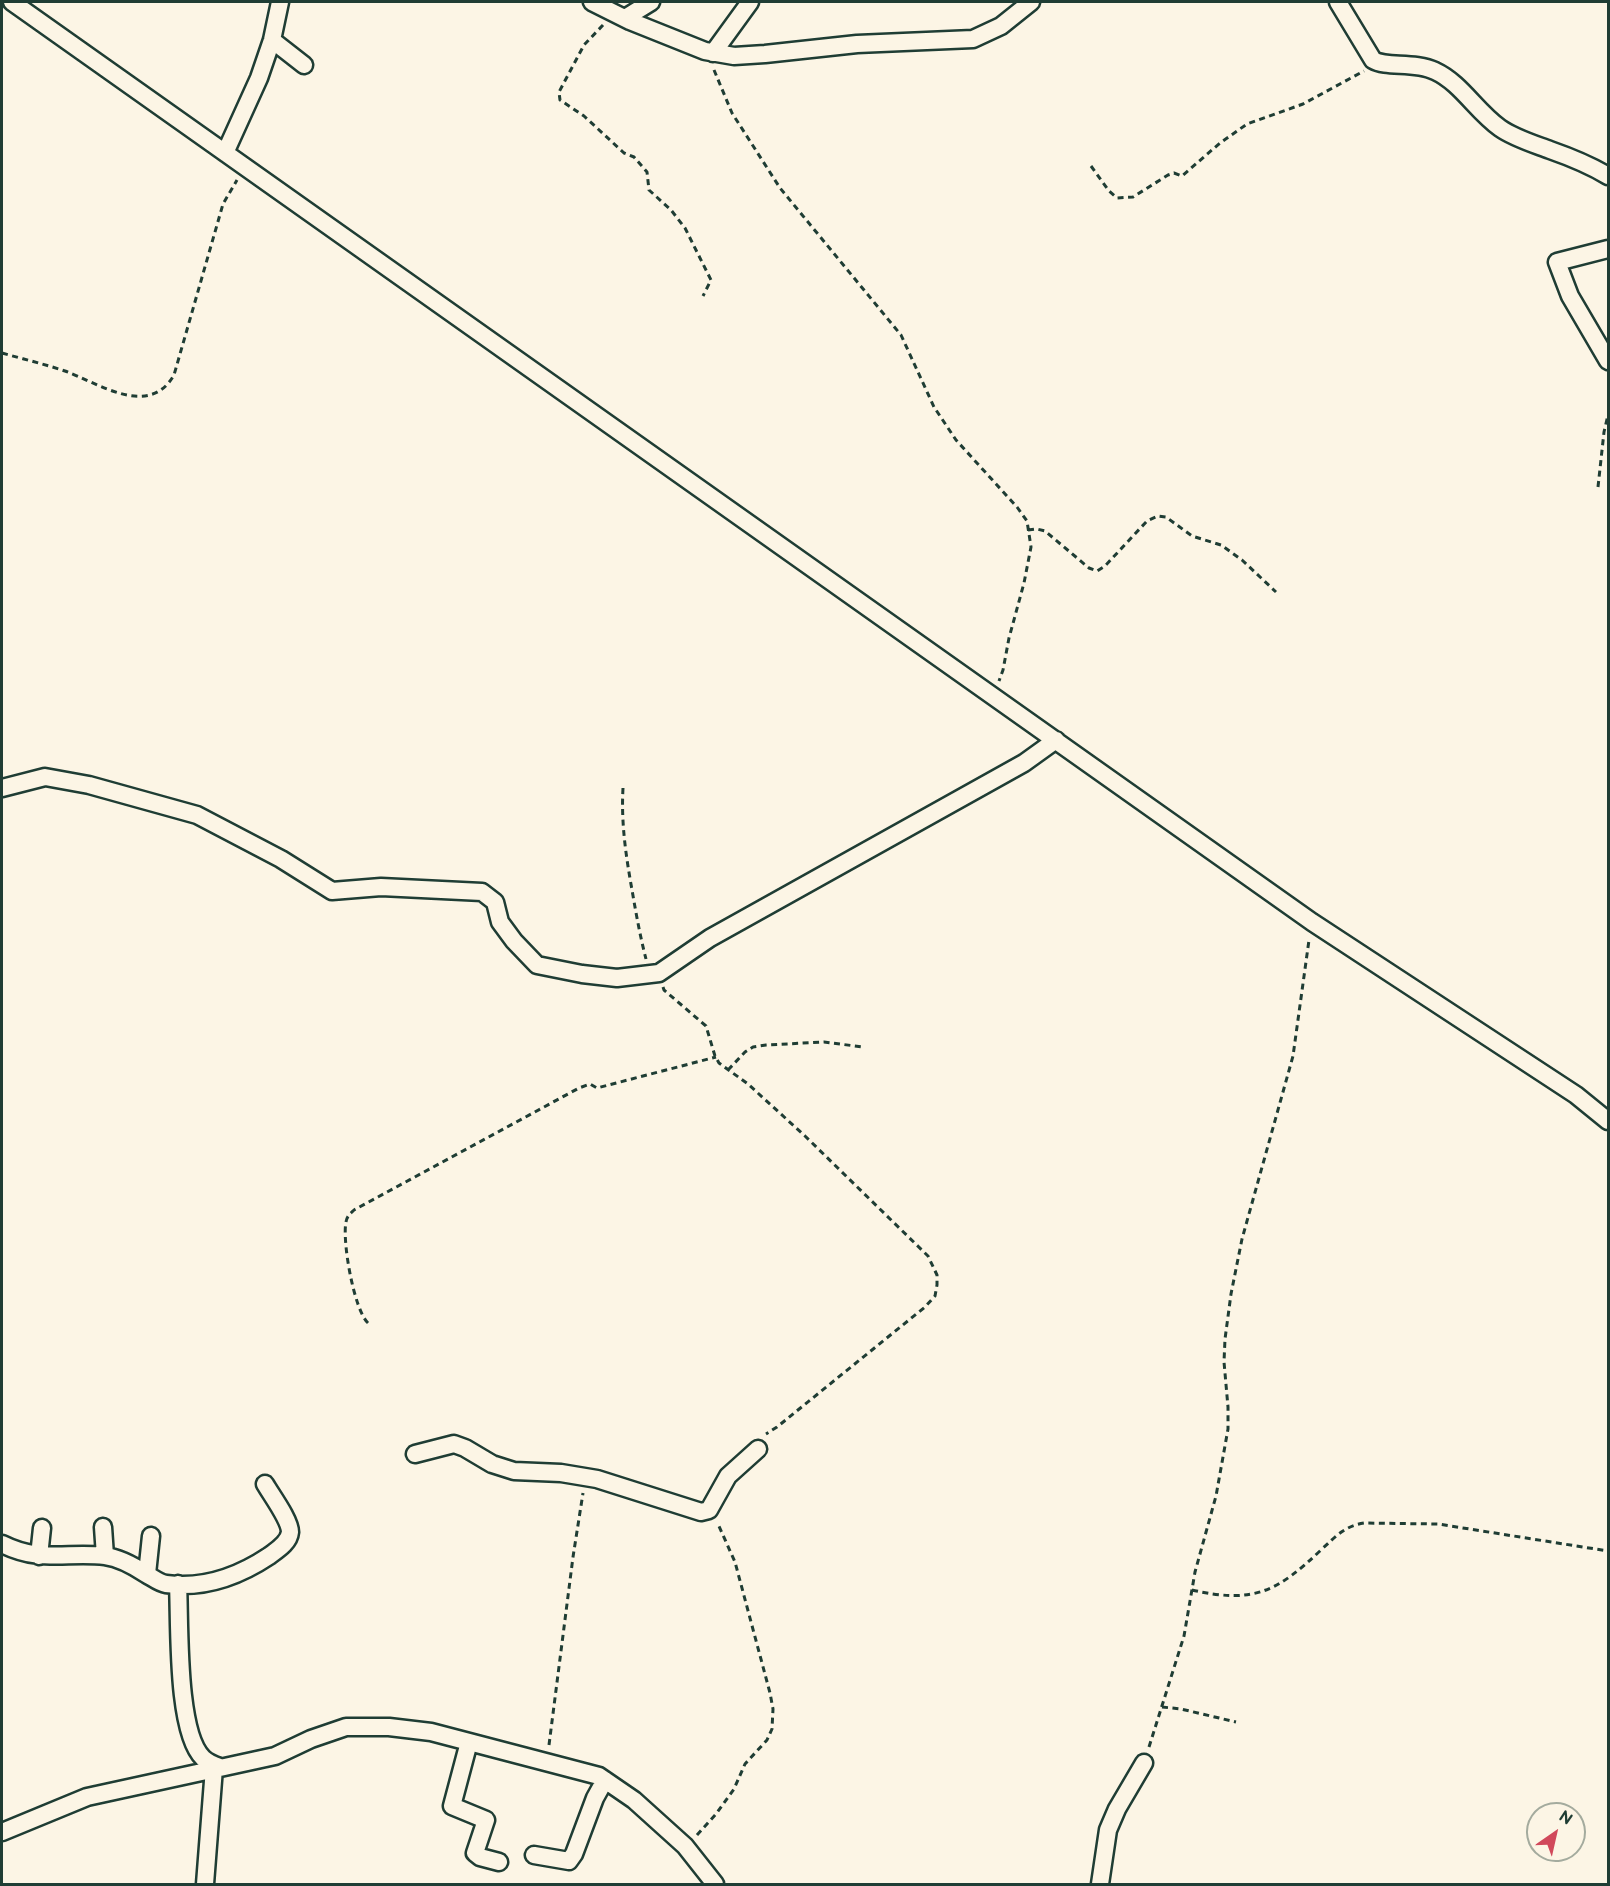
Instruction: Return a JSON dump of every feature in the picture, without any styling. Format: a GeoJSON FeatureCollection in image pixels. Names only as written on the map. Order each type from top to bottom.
{"type":"FeatureCollection","features":[{"type":"Feature","properties":{"kind":"street"},"geometry":{"type":"LineString","coordinates":[[12,2],[1312,922],[1576,1095],[1608,1121]]}},
{"type":"Feature","properties":{"kind":"street"},"geometry":{"type":"LineString","coordinates":[[225,153],[259,78],[272,40],[280,2]]}},
{"type":"Feature","properties":{"kind":"street"},"geometry":{"type":"LineString","coordinates":[[592,2],[713,53],[748,56],[857,44],[966,40],[984,36],[1001,26],[1031,2]]}},
{"type":"Feature","properties":{"kind":"street"},"geometry":{"type":"LineString","coordinates":[[620,15],[651,2]]}},
{"type":"Feature","properties":{"kind":"street"},"geometry":{"type":"LineString","coordinates":[[713,53],[750,2]]}},
{"type":"Feature","properties":{"kind":"street"},"geometry":{"type":"LineString","coordinates":[[1338,2],[1372,60],[1379,64],[1412,64],[1433,70],[1446,77],[1500,128],[1608,176]]}},
{"type":"Feature","properties":{"kind":"street"},"geometry":{"type":"LineString","coordinates":[[272,40],[304,65]]}},
{"type":"Feature","properties":{"kind":"street"},"geometry":{"type":"LineString","coordinates":[[1608,249],[1557,262],[1570,296],[1608,361]]}},
{"type":"Feature","properties":{"kind":"street"},"geometry":{"type":"LineString","coordinates":[[2,788],[45,777],[89,785],[197,815],[281,859],[332,891],[381,887],[482,892],[495,902],[500,922],[537,965],[617,978],[659,973],[710,938],[1024,763],[1056,740]]}},
{"type":"Feature","properties":{"kind":"street"},"geometry":{"type":"LineString","coordinates":[[415,1454],[454,1444],[492,1464],[514,1471],[586,1476],[701,1512],[709,1510],[728,1476],[758,1449]]}},
{"type":"Feature","properties":{"kind":"street"},"geometry":{"type":"LineString","coordinates":[[2,1544],[30,1555],[105,1556],[131,1564],[164,1584],[214,1581],[235,1576],[257,1564],[284,1544],[290,1534],[288,1525],[265,1484]]}},
{"type":"Feature","properties":{"kind":"street"},"geometry":{"type":"LineString","coordinates":[[103,1527],[105,1556]]}},
{"type":"Feature","properties":{"kind":"street"},"geometry":{"type":"LineString","coordinates":[[39,1556],[42,1528]]}},
{"type":"Feature","properties":{"kind":"street"},"geometry":{"type":"LineString","coordinates":[[147,1574],[151,1536]]}},
{"type":"Feature","properties":{"kind":"street"},"geometry":{"type":"LineString","coordinates":[[178,1584],[183,1697],[197,1749],[203,1758],[217,1768]]}},
{"type":"Feature","properties":{"kind":"street"},"geometry":{"type":"LineString","coordinates":[[2,1832],[87,1797],[275,1756],[310,1739],[346,1727],[389,1727],[431,1732],[599,1776],[634,1800],[686,1848],[715,1884]]}},
{"type":"Feature","properties":{"kind":"street"},"geometry":{"type":"LineString","coordinates":[[469,1742],[452,1806],[486,1820],[475,1853],[480,1857],[499,1862]]}},
{"type":"Feature","properties":{"kind":"street"},"geometry":{"type":"LineString","coordinates":[[1100,1884],[1108,1830],[1117,1809],[1144,1763]]}},
{"type":"Feature","properties":{"kind":"street"},"geometry":{"type":"LineString","coordinates":[[205,1884],[217,1768]]}},
{"type":"Feature","properties":{"kind":"street"},"geometry":{"type":"LineString","coordinates":[[534,1855],[568,1860],[574,1854],[595,1798],[605,1780]]}},
{"type":"Feature","properties":{"kind":"path"},"geometry":{"type":"LineString","coordinates":[[620,15],[584,45],[559,92],[560,100],[584,116],[624,153],[634,157],[647,172],[649,190],[671,210],[685,228],[696,253],[710,275],[711,280],[704,296]]}},
{"type":"Feature","properties":{"kind":"path"},"geometry":{"type":"LineString","coordinates":[[713,53],[715,71],[725,97],[756,152],[787,197],[901,335],[933,407],[956,440],[1027,521],[1031,547],[1003,670],[993,696]]}},
{"type":"Feature","properties":{"kind":"path"},"geometry":{"type":"LineString","coordinates":[[1091,166],[1117,198],[1133,197],[1168,175],[1174,173],[1182,176],[1220,143],[1247,124],[1303,104],[1379,64]]}},
{"type":"Feature","properties":{"kind":"path"},"geometry":{"type":"LineString","coordinates":[[2,353],[54,367],[103,388],[136,397],[162,390],[170,383],[174,375],[223,204],[234,183],[246,168]]}},
{"type":"Feature","properties":{"kind":"path"},"geometry":{"type":"LineString","coordinates":[[1598,487],[1608,415]]}},
{"type":"Feature","properties":{"kind":"path"},"geometry":{"type":"LineString","coordinates":[[1028,530],[1045,531],[1089,568],[1097,571],[1105,566],[1147,521],[1158,516],[1166,517],[1192,536],[1221,545],[1242,560],[1276,592]]}},
{"type":"Feature","properties":{"kind":"path"},"geometry":{"type":"LineString","coordinates":[[623,788],[621,806],[625,854],[641,940],[647,960],[659,973],[664,990],[706,1026],[716,1057],[728,1070],[748,1084],[909,1235],[928,1256],[937,1275],[935,1296],[925,1307],[771,1430],[760,1441],[758,1449]]}},
{"type":"Feature","properties":{"kind":"path"},"geometry":{"type":"LineString","coordinates":[[1144,1763],[1184,1636],[1192,1590],[1216,1497],[1228,1429],[1224,1362],[1231,1294],[1242,1239],[1293,1056],[1312,922]]}},
{"type":"Feature","properties":{"kind":"path"},"geometry":{"type":"LineString","coordinates":[[728,1070],[753,1047],[825,1042],[863,1047]]}},
{"type":"Feature","properties":{"kind":"path"},"geometry":{"type":"LineString","coordinates":[[368,1323],[364,1319],[354,1293],[346,1248],[346,1223],[348,1215],[354,1210],[579,1088],[590,1084],[597,1088],[716,1057]]}},
{"type":"Feature","properties":{"kind":"path"},"geometry":{"type":"LineString","coordinates":[[547,1762],[573,1557],[586,1476]]}},
{"type":"Feature","properties":{"kind":"path"},"geometry":{"type":"LineString","coordinates":[[686,1848],[716,1814],[734,1789],[745,1764],[767,1740],[772,1729],[773,1709],[770,1692],[735,1562],[709,1510]]}},
{"type":"Feature","properties":{"kind":"path"},"geometry":{"type":"LineString","coordinates":[[1192,1590],[1244,1595],[1258,1594],[1271,1589],[1306,1564],[1343,1529],[1353,1524],[1438,1524],[1608,1551]]}},
{"type":"Feature","properties":{"kind":"path"},"geometry":{"type":"LineString","coordinates":[[1162,1707],[1181,1709],[1236,1722]]}}]}
